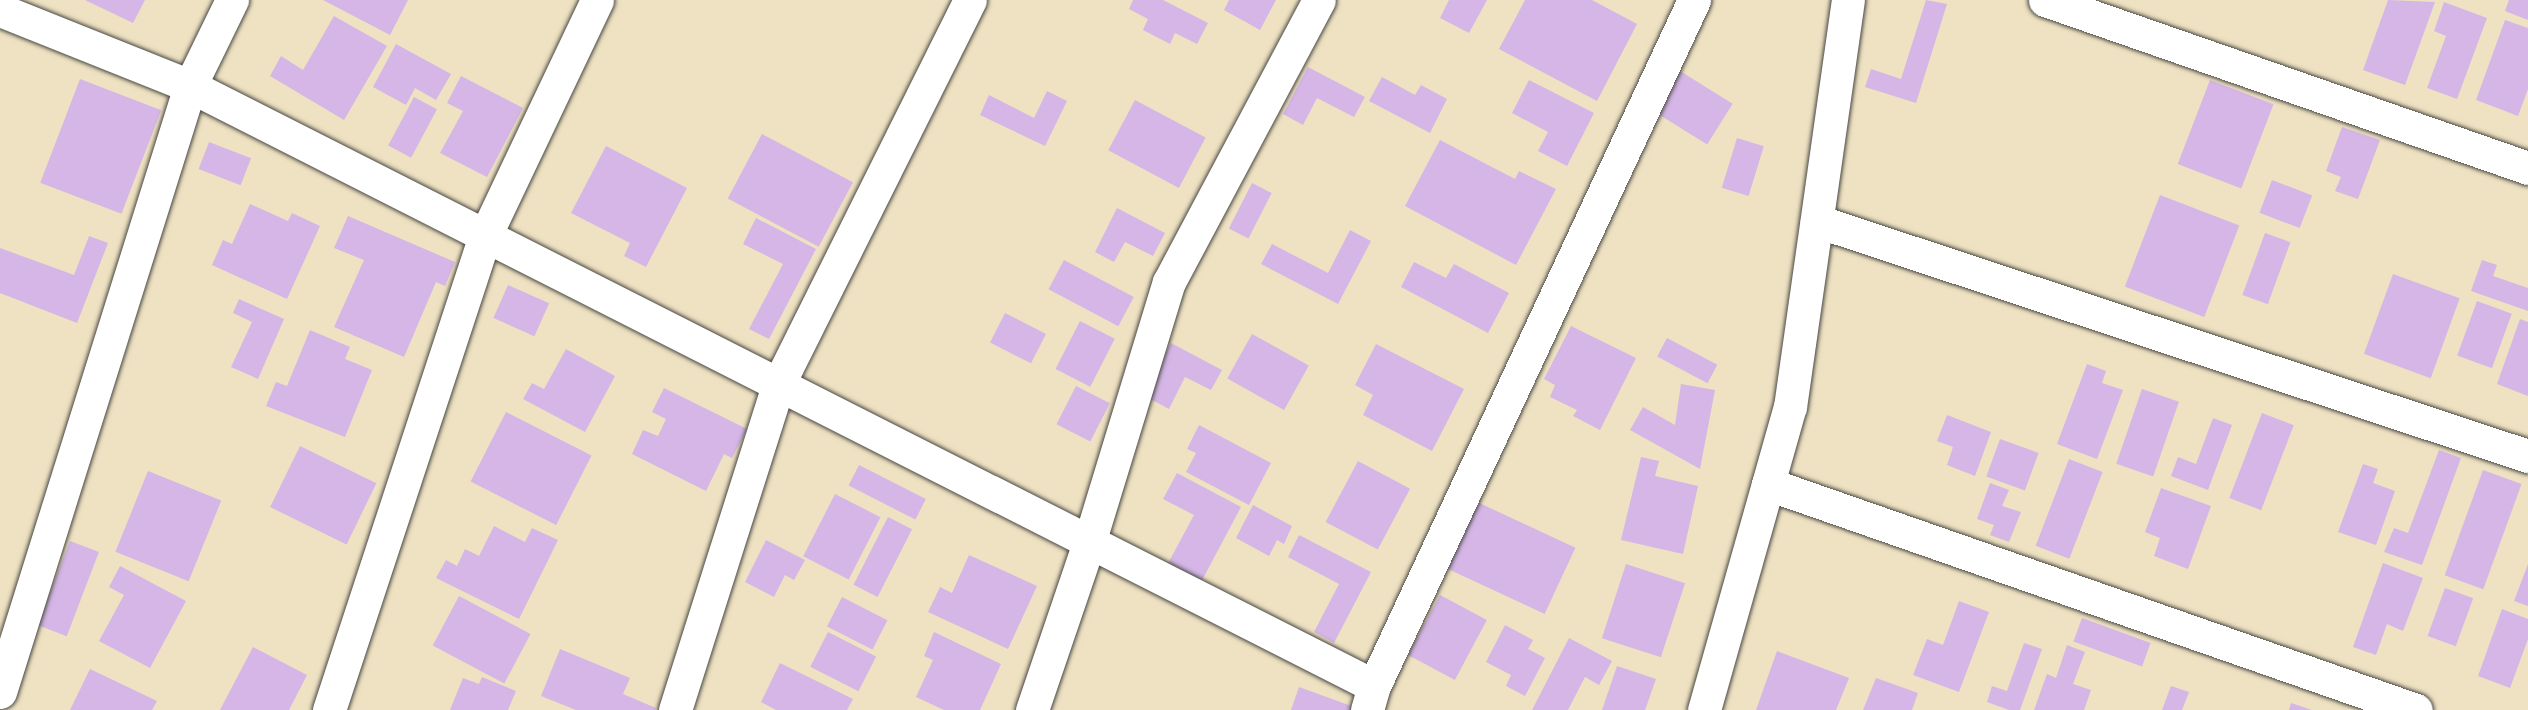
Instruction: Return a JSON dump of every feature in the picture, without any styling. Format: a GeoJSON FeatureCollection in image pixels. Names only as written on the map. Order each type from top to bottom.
{"type":"FeatureCollection","features":[{"type":"Feature","properties":{"kind":"street"},"geometry":{"type":"LineString","coordinates":[[0,692],[190,86],[232,0]]}},
{"type":"Feature","properties":{"kind":"street"},"geometry":{"type":"LineString","coordinates":[[329,710],[485,236],[597,0]]}},
{"type":"Feature","properties":{"kind":"street"},"geometry":{"type":"LineString","coordinates":[[676,710],[778,385],[970,0]]}},
{"type":"Feature","properties":{"kind":"street"},"geometry":{"type":"LineString","coordinates":[[1032,710],[1088,543],[1169,282],[1319,0]]}},
{"type":"Feature","properties":{"kind":"street"},"geometry":{"type":"LineString","coordinates":[[0,10],[190,86],[1088,543],[1370,698],[1694,0]]}},
{"type":"Feature","properties":{"kind":"street"},"geometry":{"type":"LineString","coordinates":[[1704,710],[1790,407],[1848,0]]}},
{"type":"Feature","properties":{"kind":"street"},"geometry":{"type":"LineString","coordinates":[[2045,0],[2528,168]]}},
{"type":"Feature","properties":{"kind":"street"},"geometry":{"type":"LineString","coordinates":[[1817,221],[2528,456]]}},
{"type":"Feature","properties":{"kind":"street"},"geometry":{"type":"LineString","coordinates":[[1768,484],[2416,710]]}},
{"type":"Feature","properties":{"kind":"building"},"geometry":{"type":"Polygon","coordinates":[[[85,0],[145,0],[133,23],[85,0]]]}},
{"type":"Feature","properties":{"kind":"building"},"geometry":{"type":"Polygon","coordinates":[[[323,0],[408,0],[390,35],[323,0]]]}},
{"type":"Feature","properties":{"kind":"building"},"geometry":{"type":"Polygon","coordinates":[[[1133,0],[1163,0],[1208,23],[1197,44],[1175,33],[1170,44],[1143,30],[1148,19],[1129,9],[1133,0]]]}},
{"type":"Feature","properties":{"kind":"building"},"geometry":{"type":"Polygon","coordinates":[[[1229,0],[1276,0],[1260,30],[1224,10],[1229,0]]]}},
{"type":"Feature","properties":{"kind":"building"},"geometry":{"type":"Polygon","coordinates":[[[1449,0],[1487,0],[1469,33],[1440,18],[1449,0]]]}},
{"type":"Feature","properties":{"kind":"building"},"geometry":{"type":"Polygon","coordinates":[[[1525,0],[1592,0],[1637,24],[1597,101],[1499,49],[1525,0]]]}},
{"type":"Feature","properties":{"kind":"building"},"geometry":{"type":"Polygon","coordinates":[[[1926,0],[1947,4],[1916,103],[1865,87],[1871,69],[1901,79],[1926,0]]]}},
{"type":"Feature","properties":{"kind":"building"},"geometry":{"type":"Polygon","coordinates":[[[2388,0],[2435,2],[2405,85],[2363,70],[2388,0]]]}},
{"type":"Feature","properties":{"kind":"building"},"geometry":{"type":"Polygon","coordinates":[[[2509,0],[2528,0],[2528,20],[2505,11],[2509,0]]]}},
{"type":"Feature","properties":{"kind":"building"},"geometry":{"type":"Polygon","coordinates":[[[2444,2],[2487,18],[2457,99],[2427,88],[2446,36],[2434,31],[2444,2]]]}},
{"type":"Feature","properties":{"kind":"building"},"geometry":{"type":"Polygon","coordinates":[[[334,16],[387,46],[344,120],[270,76],[281,56],[303,70],[334,16]]]}},
{"type":"Feature","properties":{"kind":"building"},"geometry":{"type":"Polygon","coordinates":[[[2505,20],[2528,28],[2528,89],[2518,116],[2476,100],[2505,20]]]}},
{"type":"Feature","properties":{"kind":"building"},"geometry":{"type":"Polygon","coordinates":[[[396,44],[451,74],[436,100],[415,88],[406,105],[373,87],[396,44]]]}},
{"type":"Feature","properties":{"kind":"building"},"geometry":{"type":"Polygon","coordinates":[[[1308,67],[1365,97],[1354,117],[1317,98],[1303,125],[1283,114],[1308,67]]]}},
{"type":"Feature","properties":{"kind":"building"},"geometry":{"type":"Polygon","coordinates":[[[1680,71],[1733,104],[1707,145],[1655,112],[1680,71]]]}},
{"type":"Feature","properties":{"kind":"building"},"geometry":{"type":"Polygon","coordinates":[[[461,76],[523,108],[487,177],[440,153],[463,111],[447,103],[461,76]]]}},
{"type":"Feature","properties":{"kind":"building"},"geometry":{"type":"Polygon","coordinates":[[[1382,77],[1415,95],[1421,85],[1447,99],[1430,133],[1369,101],[1382,77]]]}},
{"type":"Feature","properties":{"kind":"building"},"geometry":{"type":"Polygon","coordinates":[[[80,79],[161,110],[121,214],[40,183],[80,79]]]}},
{"type":"Feature","properties":{"kind":"building"},"geometry":{"type":"Polygon","coordinates":[[[1529,80],[1594,113],[1567,166],[1538,151],[1548,132],[1512,113],[1529,80]]]}},
{"type":"Feature","properties":{"kind":"building"},"geometry":{"type":"Polygon","coordinates":[[[2210,80],[2273,104],[2241,188],[2178,164],[2210,80]]]}},
{"type":"Feature","properties":{"kind":"building"},"geometry":{"type":"Polygon","coordinates":[[[1047,91],[1067,101],[1045,146],[980,115],[989,95],[1034,118],[1047,91]]]}},
{"type":"Feature","properties":{"kind":"building"},"geometry":{"type":"Polygon","coordinates":[[[414,97],[437,109],[411,158],[388,146],[414,97]]]}},
{"type":"Feature","properties":{"kind":"building"},"geometry":{"type":"Polygon","coordinates":[[[1135,100],[1206,138],[1179,188],[1108,150],[1135,100]]]}},
{"type":"Feature","properties":{"kind":"building"},"geometry":{"type":"Polygon","coordinates":[[[2342,127],[2380,140],[2358,199],[2335,191],[2341,177],[2326,171],[2342,127]]]}},
{"type":"Feature","properties":{"kind":"building"},"geometry":{"type":"Polygon","coordinates":[[[762,134],[853,182],[819,247],[728,198],[762,134]]]}},
{"type":"Feature","properties":{"kind":"building"},"geometry":{"type":"Polygon","coordinates":[[[1737,138],[1764,146],[1749,196],[1722,188],[1737,138]]]}},
{"type":"Feature","properties":{"kind":"building"},"geometry":{"type":"Polygon","coordinates":[[[1440,140],[1515,179],[1519,171],[1556,189],[1516,265],[1405,206],[1440,140]]]}},
{"type":"Feature","properties":{"kind":"building"},"geometry":{"type":"Polygon","coordinates":[[[209,142],[251,158],[241,185],[199,169],[209,142]]]}},
{"type":"Feature","properties":{"kind":"building"},"geometry":{"type":"Polygon","coordinates":[[[606,146],[687,188],[646,267],[624,256],[630,243],[571,213],[606,146]]]}},
{"type":"Feature","properties":{"kind":"building"},"geometry":{"type":"Polygon","coordinates":[[[2272,180],[2312,195],[2300,228],[2259,213],[2272,180]]]}},
{"type":"Feature","properties":{"kind":"building"},"geometry":{"type":"Polygon","coordinates":[[[1252,183],[1272,193],[1248,238],[1229,228],[1252,183]]]}},
{"type":"Feature","properties":{"kind":"building"},"geometry":{"type":"Polygon","coordinates":[[[2160,195],[2239,225],[2204,317],[2125,286],[2160,195]]]}},
{"type":"Feature","properties":{"kind":"building"},"geometry":{"type":"Polygon","coordinates":[[[250,204],[288,221],[292,213],[320,226],[287,299],[212,265],[223,240],[232,244],[250,204]]]}},
{"type":"Feature","properties":{"kind":"building"},"geometry":{"type":"Polygon","coordinates":[[[1117,208],[1165,233],[1153,256],[1125,242],[1114,262],[1095,252],[1117,208]]]}},
{"type":"Feature","properties":{"kind":"building"},"geometry":{"type":"Polygon","coordinates":[[[348,216],[455,262],[445,286],[436,282],[404,357],[334,327],[364,260],[334,248],[348,216]]]}},
{"type":"Feature","properties":{"kind":"building"},"geometry":{"type":"Polygon","coordinates":[[[756,218],[816,249],[769,339],[749,329],[783,264],[743,244],[756,218]]]}},
{"type":"Feature","properties":{"kind":"building"},"geometry":{"type":"Polygon","coordinates":[[[1350,230],[1371,241],[1338,304],[1261,264],[1272,244],[1328,273],[1350,230]]]}},
{"type":"Feature","properties":{"kind":"building"},"geometry":{"type":"Polygon","coordinates":[[[2265,233],[2290,242],[2268,304],[2242,295],[2265,233]]]}},
{"type":"Feature","properties":{"kind":"building"},"geometry":{"type":"Polygon","coordinates":[[[89,236],[108,243],[77,323],[0,293],[0,248],[74,275],[89,236]]]}},
{"type":"Feature","properties":{"kind":"building"},"geometry":{"type":"Polygon","coordinates":[[[1064,260],[1134,297],[1118,326],[1049,289],[1064,260]]]}},
{"type":"Feature","properties":{"kind":"building"},"geometry":{"type":"Polygon","coordinates":[[[2482,260],[2497,265],[2493,276],[2528,288],[2528,311],[2471,291],[2482,260]]]}},
{"type":"Feature","properties":{"kind":"building"},"geometry":{"type":"Polygon","coordinates":[[[1414,262],[1446,278],[1454,264],[1509,293],[1488,333],[1401,287],[1414,262]]]}},
{"type":"Feature","properties":{"kind":"building"},"geometry":{"type":"Polygon","coordinates":[[[2393,274],[2460,298],[2431,378],[2364,354],[2393,274]]]}},
{"type":"Feature","properties":{"kind":"building"},"geometry":{"type":"Polygon","coordinates":[[[508,285],[549,303],[534,336],[493,318],[508,285]]]}},
{"type":"Feature","properties":{"kind":"building"},"geometry":{"type":"Polygon","coordinates":[[[239,299],[284,319],[258,379],[231,367],[252,322],[233,313],[239,299]]]}},
{"type":"Feature","properties":{"kind":"building"},"geometry":{"type":"Polygon","coordinates":[[[2477,301],[2512,314],[2492,368],[2457,356],[2477,301]]]}},
{"type":"Feature","properties":{"kind":"building"},"geometry":{"type":"Polygon","coordinates":[[[1005,313],[1046,334],[1031,363],[990,342],[1005,313]]]}},
{"type":"Feature","properties":{"kind":"building"},"geometry":{"type":"Polygon","coordinates":[[[2520,319],[2528,322],[2528,396],[2497,384],[2520,319]]]}},
{"type":"Feature","properties":{"kind":"building"},"geometry":{"type":"Polygon","coordinates":[[[1080,321],[1115,339],[1090,387],[1055,369],[1080,321]]]}},
{"type":"Feature","properties":{"kind":"building"},"geometry":{"type":"Polygon","coordinates":[[[1571,326],[1636,358],[1600,430],[1573,416],[1577,410],[1550,397],[1555,385],[1544,379],[1571,326]]]}},
{"type":"Feature","properties":{"kind":"building"},"geometry":{"type":"Polygon","coordinates":[[[310,330],[350,347],[345,359],[372,370],[345,437],[266,406],[276,382],[287,386],[310,330]]]}},
{"type":"Feature","properties":{"kind":"building"},"geometry":{"type":"Polygon","coordinates":[[[1252,334],[1309,366],[1284,410],[1227,379],[1252,334]]]}},
{"type":"Feature","properties":{"kind":"building"},"geometry":{"type":"Polygon","coordinates":[[[1667,338],[1717,365],[1707,383],[1657,357],[1667,338]]]}},
{"type":"Feature","properties":{"kind":"building"},"geometry":{"type":"Polygon","coordinates":[[[1171,343],[1222,370],[1211,390],[1185,377],[1169,409],[1143,395],[1171,343]]]}},
{"type":"Feature","properties":{"kind":"building"},"geometry":{"type":"Polygon","coordinates":[[[1376,344],[1464,389],[1432,451],[1363,415],[1373,395],[1355,385],[1376,344]]]}},
{"type":"Feature","properties":{"kind":"building"},"geometry":{"type":"Polygon","coordinates":[[[566,349],[615,376],[585,432],[523,399],[532,383],[544,389],[566,349]]]}},
{"type":"Feature","properties":{"kind":"building"},"geometry":{"type":"Polygon","coordinates":[[[2087,364],[2106,371],[2102,383],[2123,390],[2097,459],[2057,444],[2087,364]]]}},
{"type":"Feature","properties":{"kind":"building"},"geometry":{"type":"Polygon","coordinates":[[[1681,384],[1715,390],[1700,469],[1630,430],[1643,407],[1675,425],[1681,384]]]}},
{"type":"Feature","properties":{"kind":"building"},"geometry":{"type":"Polygon","coordinates":[[[1076,386],[1110,403],[1090,442],[1056,424],[1076,386]]]}},
{"type":"Feature","properties":{"kind":"building"},"geometry":{"type":"Polygon","coordinates":[[[664,388],[747,429],[732,458],[724,454],[706,491],[632,454],[643,430],[658,436],[666,419],[652,412],[664,388]]]}},
{"type":"Feature","properties":{"kind":"building"},"geometry":{"type":"Polygon","coordinates":[[[2142,389],[2179,402],[2153,476],[2116,464],[2142,389]]]}},
{"type":"Feature","properties":{"kind":"building"},"geometry":{"type":"Polygon","coordinates":[[[506,412],[592,456],[556,525],[471,481],[506,412]]]}},
{"type":"Feature","properties":{"kind":"building"},"geometry":{"type":"Polygon","coordinates":[[[2262,413],[2294,425],[2261,510],[2229,498],[2262,413]]]}},
{"type":"Feature","properties":{"kind":"building"},"geometry":{"type":"Polygon","coordinates":[[[1947,415],[1991,432],[1975,476],[1947,465],[1953,447],[1937,441],[1947,415]]]}},
{"type":"Feature","properties":{"kind":"building"},"geometry":{"type":"Polygon","coordinates":[[[2213,418],[2232,425],[2208,490],[2171,476],[2178,457],[2196,464],[2213,418]]]}},
{"type":"Feature","properties":{"kind":"building"},"geometry":{"type":"Polygon","coordinates":[[[1199,425],[1271,463],[1249,505],[1186,472],[1196,453],[1187,449],[1199,425]]]}},
{"type":"Feature","properties":{"kind":"building"},"geometry":{"type":"Polygon","coordinates":[[[2000,439],[2039,453],[2025,491],[1986,477],[2000,439]]]}},
{"type":"Feature","properties":{"kind":"building"},"geometry":{"type":"Polygon","coordinates":[[[300,446],[376,483],[347,544],[270,507],[300,446]]]}},
{"type":"Feature","properties":{"kind":"building"},"geometry":{"type":"Polygon","coordinates":[[[2439,450],[2461,458],[2422,565],[2384,552],[2394,528],[2408,533],[2439,450]]]}},
{"type":"Feature","properties":{"kind":"building"},"geometry":{"type":"Polygon","coordinates":[[[1641,457],[1659,461],[1655,476],[1698,486],[1683,554],[1621,540],[1641,457]]]}},
{"type":"Feature","properties":{"kind":"building"},"geometry":{"type":"Polygon","coordinates":[[[2069,459],[2103,472],[2069,559],[2036,546],[2069,459]]]}},
{"type":"Feature","properties":{"kind":"building"},"geometry":{"type":"Polygon","coordinates":[[[1358,461],[1410,489],[1378,550],[1326,522],[1358,461]]]}},
{"type":"Feature","properties":{"kind":"building"},"geometry":{"type":"Polygon","coordinates":[[[2363,464],[2378,469],[2373,483],[2395,491],[2376,545],[2338,532],[2363,464]]]}},
{"type":"Feature","properties":{"kind":"building"},"geometry":{"type":"Polygon","coordinates":[[[859,465],[926,499],[915,520],[849,485],[859,465]]]}},
{"type":"Feature","properties":{"kind":"building"},"geometry":{"type":"Polygon","coordinates":[[[2483,470],[2522,484],[2483,589],[2445,575],[2483,470]]]}},
{"type":"Feature","properties":{"kind":"building"},"geometry":{"type":"Polygon","coordinates":[[[148,471],[221,501],[189,581],[115,552],[148,471]]]}},
{"type":"Feature","properties":{"kind":"building"},"geometry":{"type":"Polygon","coordinates":[[[1177,473],[1241,507],[1199,586],[1165,569],[1194,515],[1163,499],[1177,473]]]}},
{"type":"Feature","properties":{"kind":"building"},"geometry":{"type":"Polygon","coordinates":[[[1990,483],[2009,490],[2002,506],[2021,512],[2009,542],[1990,535],[1994,525],[1977,519],[1990,483]]]}},
{"type":"Feature","properties":{"kind":"building"},"geometry":{"type":"Polygon","coordinates":[[[2161,488],[2211,506],[2188,569],[2154,556],[2160,538],[2145,532],[2161,488]]]}},
{"type":"Feature","properties":{"kind":"building"},"geometry":{"type":"Polygon","coordinates":[[[835,494],[880,517],[849,580],[803,556],[835,494]]]}},
{"type":"Feature","properties":{"kind":"building"},"geometry":{"type":"Polygon","coordinates":[[[1473,500],[1575,548],[1545,614],[1442,566],[1473,500]]]}},
{"type":"Feature","properties":{"kind":"building"},"geometry":{"type":"Polygon","coordinates":[[[1253,505],[1292,526],[1284,544],[1277,540],[1269,556],[1236,538],[1253,505]]]}},
{"type":"Feature","properties":{"kind":"building"},"geometry":{"type":"Polygon","coordinates":[[[888,517],[912,529],[878,597],[853,585],[888,517]]]}},
{"type":"Feature","properties":{"kind":"building"},"geometry":{"type":"Polygon","coordinates":[[[494,526],[525,542],[532,528],[558,540],[519,619],[436,578],[446,560],[457,566],[465,549],[479,556],[494,526]]]}},
{"type":"Feature","properties":{"kind":"building"},"geometry":{"type":"Polygon","coordinates":[[[1299,535],[1371,572],[1334,643],[1314,632],[1339,584],[1288,557],[1299,535]]]}},
{"type":"Feature","properties":{"kind":"building"},"geometry":{"type":"Polygon","coordinates":[[[766,540],[805,560],[794,580],[785,575],[774,597],[745,582],[766,540]]]}},
{"type":"Feature","properties":{"kind":"building"},"geometry":{"type":"Polygon","coordinates":[[[70,541],[99,552],[67,636],[38,625],[70,541]]]}},
{"type":"Feature","properties":{"kind":"building"},"geometry":{"type":"Polygon","coordinates":[[[969,555],[1037,586],[1008,649],[928,612],[940,587],[952,593],[969,555]]]}},
{"type":"Feature","properties":{"kind":"building"},"geometry":{"type":"Polygon","coordinates":[[[2383,563],[2423,578],[2403,631],[2387,624],[2376,655],[2353,647],[2383,563]]]}},
{"type":"Feature","properties":{"kind":"building"},"geometry":{"type":"Polygon","coordinates":[[[1626,564],[1685,583],[1661,657],[1602,638],[1626,564]]]}},
{"type":"Feature","properties":{"kind":"building"},"geometry":{"type":"Polygon","coordinates":[[[2528,564],[2528,606],[2514,601],[2528,564]]]}},
{"type":"Feature","properties":{"kind":"building"},"geometry":{"type":"Polygon","coordinates":[[[120,566],[186,601],[150,668],[99,641],[124,595],[109,587],[120,566]]]}},
{"type":"Feature","properties":{"kind":"building"},"geometry":{"type":"Polygon","coordinates":[[[2445,588],[2473,598],[2456,646],[2428,636],[2445,588]]]}},
{"type":"Feature","properties":{"kind":"building"},"geometry":{"type":"Polygon","coordinates":[[[1440,595],[1487,620],[1455,680],[1408,655],[1440,595]]]}},
{"type":"Feature","properties":{"kind":"building"},"geometry":{"type":"Polygon","coordinates":[[[459,596],[531,634],[504,683],[433,645],[459,596]]]}},
{"type":"Feature","properties":{"kind":"building"},"geometry":{"type":"Polygon","coordinates":[[[842,597],[887,620],[872,650],[827,626],[842,597]]]}},
{"type":"Feature","properties":{"kind":"building"},"geometry":{"type":"Polygon","coordinates":[[[1959,601],[1989,612],[1959,692],[1913,675],[1927,639],[1943,645],[1959,601]]]}},
{"type":"Feature","properties":{"kind":"building"},"geometry":{"type":"Polygon","coordinates":[[[2502,609],[2528,619],[2528,639],[2510,688],[2478,676],[2502,609]]]}},
{"type":"Feature","properties":{"kind":"building"},"geometry":{"type":"Polygon","coordinates":[[[2082,618],[2151,643],[2142,666],[2073,641],[2082,618]]]}},
{"type":"Feature","properties":{"kind":"building"},"geometry":{"type":"Polygon","coordinates":[[[1505,625],[1533,640],[1528,649],[1545,658],[1525,696],[1506,686],[1511,675],[1486,662],[1505,625]]]}},
{"type":"Feature","properties":{"kind":"building"},"geometry":{"type":"Polygon","coordinates":[[[828,632],[876,657],[858,691],[810,667],[828,632]]]}},
{"type":"Feature","properties":{"kind":"building"},"geometry":{"type":"Polygon","coordinates":[[[934,632],[1001,664],[980,710],[944,710],[916,697],[933,660],[924,656],[934,632]]]}},
{"type":"Feature","properties":{"kind":"building"},"geometry":{"type":"Polygon","coordinates":[[[1569,638],[1612,661],[1599,685],[1585,677],[1568,710],[1532,710],[1569,638]]]}},
{"type":"Feature","properties":{"kind":"building"},"geometry":{"type":"Polygon","coordinates":[[[2024,643],[2042,649],[2020,710],[2009,710],[1987,702],[1992,686],[2007,691],[2024,643]]]}},
{"type":"Feature","properties":{"kind":"building"},"geometry":{"type":"Polygon","coordinates":[[[2067,645],[2085,652],[2073,684],[2091,690],[2084,710],[2034,710],[2047,674],[2056,678],[2067,645]]]}},
{"type":"Feature","properties":{"kind":"building"},"geometry":{"type":"Polygon","coordinates":[[[253,647],[307,675],[289,710],[220,710],[253,647]]]}},
{"type":"Feature","properties":{"kind":"building"},"geometry":{"type":"Polygon","coordinates":[[[560,649],[630,678],[623,694],[656,708],[655,710],[576,710],[541,696],[560,649]]]}},
{"type":"Feature","properties":{"kind":"building"},"geometry":{"type":"Polygon","coordinates":[[[1777,651],[1849,678],[1836,710],[1756,710],[1777,651]]]}},
{"type":"Feature","properties":{"kind":"building"},"geometry":{"type":"Polygon","coordinates":[[[780,663],[853,699],[847,710],[776,710],[761,702],[780,663]]]}},
{"type":"Feature","properties":{"kind":"building"},"geometry":{"type":"Polygon","coordinates":[[[1617,666],[1656,679],[1645,710],[1602,710],[1617,666]]]}},
{"type":"Feature","properties":{"kind":"building"},"geometry":{"type":"Polygon","coordinates":[[[90,669],[157,701],[152,710],[70,710],[90,669]]]}},
{"type":"Feature","properties":{"kind":"building"},"geometry":{"type":"Polygon","coordinates":[[[482,677],[516,691],[508,710],[450,710],[463,678],[479,684],[482,677]]]}},
{"type":"Feature","properties":{"kind":"building"},"geometry":{"type":"Polygon","coordinates":[[[1876,678],[1918,693],[1912,710],[1863,710],[1876,678]]]}},
{"type":"Feature","properties":{"kind":"building"},"geometry":{"type":"Polygon","coordinates":[[[2171,686],[2189,692],[2182,710],[2162,710],[2171,686]]]}},
{"type":"Feature","properties":{"kind":"building"},"geometry":{"type":"Polygon","coordinates":[[[1299,687],[1354,707],[1352,710],[1291,710],[1299,687]]]}},
{"type":"Feature","properties":{"kind":"building"},"geometry":{"type":"Polygon","coordinates":[[[2291,703],[2312,710],[2289,710],[2291,703]]]}}]}
